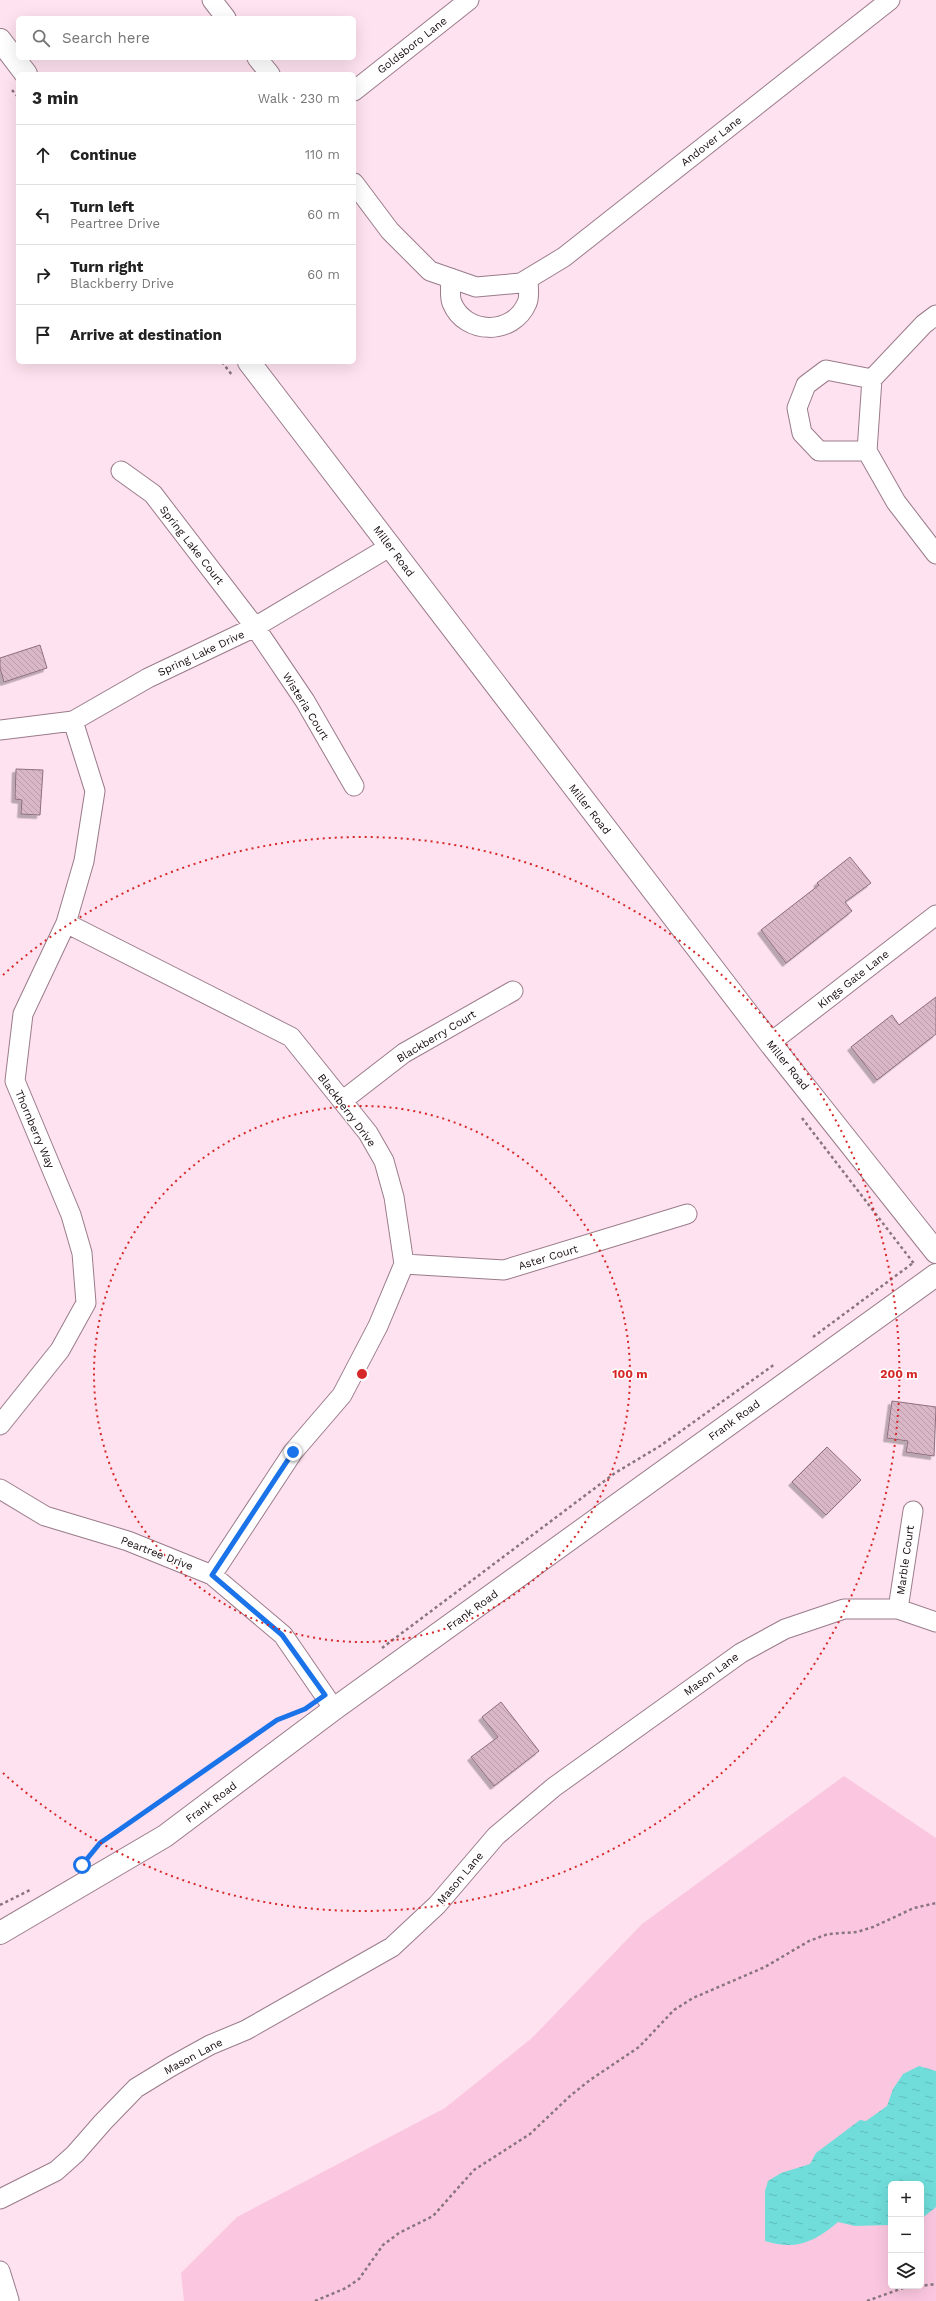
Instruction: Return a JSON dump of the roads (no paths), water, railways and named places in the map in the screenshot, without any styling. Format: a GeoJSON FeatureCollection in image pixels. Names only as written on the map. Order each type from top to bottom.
{"type":"FeatureCollection","features":[{"type":"Feature","properties":{"kind":"street"},"geometry":{"type":"LineString","coordinates":[[212,0],[224,16]]}},
{"type":"Feature","properties":{"kind":"street","name":"Goldsboro Lane"},"geometry":{"type":"LineString","coordinates":[[356,89],[469,0]]}},
{"type":"Feature","properties":{"kind":"street","name":"Andover Lane"},"geometry":{"type":"LineString","coordinates":[[356,186],[390,231],[430,271],[476,287],[521,283],[564,257],[890,0]]}},
{"type":"Feature","properties":{"kind":"street"},"geometry":{"type":"LineString","coordinates":[[0,40],[24,72]]}},
{"type":"Feature","properties":{"kind":"street"},"geometry":{"type":"LineString","coordinates":[[260,60],[268,72]]}},
{"type":"Feature","properties":{"kind":"street"},"geometry":{"type":"LineString","coordinates":[[451,278],[452,302],[466,322],[489,330],[512,322],[527,303],[528,279]]}},
{"type":"Feature","properties":{"kind":"street"},"geometry":{"type":"LineString","coordinates":[[936,315],[924,324],[872,379],[867,451],[896,502],[936,554]]}},
{"type":"Feature","properties":{"kind":"street","name":"Miller Road"},"geometry":{"type":"LineString","coordinates":[[251,364],[770,1043],[936,1252]]}},
{"type":"Feature","properties":{"kind":"street"},"geometry":{"type":"LineString","coordinates":[[867,451],[819,451],[802,433],[797,408],[806,385],[826,370],[872,379]]}},
{"type":"Feature","properties":{"kind":"street","name":"Spring Lake Court"},"geometry":{"type":"LineString","coordinates":[[121,471],[153,494],[255,627]]}},
{"type":"Feature","properties":{"kind":"street","name":"Spring Lake Drive"},"geometry":{"type":"LineString","coordinates":[[0,730],[73,721],[148,678],[255,627],[391,546]]}},
{"type":"Feature","properties":{"kind":"street","name":"Wisteria Court"},"geometry":{"type":"LineString","coordinates":[[255,627],[305,701],[354,786]]}},
{"type":"Feature","properties":{"kind":"street","name":"Thornberry Way"},"geometry":{"type":"LineString","coordinates":[[0,1425],[60,1350],[86,1303],[82,1253],[71,1215],[15,1081],[23,1014],[66,923],[84,861],[95,791],[73,721]]}},
{"type":"Feature","properties":{"kind":"street","name":"Kings Gate Lane"},"geometry":{"type":"LineString","coordinates":[[770,1043],[936,915]]}},
{"type":"Feature","properties":{"kind":"street","name":"Blackberry Drive"},"geometry":{"type":"LineString","coordinates":[[66,923],[290,1037],[368,1133],[384,1161],[394,1197],[404,1264]]}},
{"type":"Feature","properties":{"kind":"street","name":"Blackberry Court"},"geometry":{"type":"LineString","coordinates":[[342,1101],[404,1053],[513,991]]}},
{"type":"Feature","properties":{"kind":"street","name":"Aster Court"},"geometry":{"type":"LineString","coordinates":[[404,1264],[504,1270],[687,1214]]}},
{"type":"Feature","properties":{"kind":"street"},"geometry":{"type":"LineString","coordinates":[[212,1575],[293,1452],[342,1395],[378,1326],[404,1264]]}},
{"type":"Feature","properties":{"kind":"street","name":"Frank Road"},"geometry":{"type":"LineString","coordinates":[[0,1933],[166,1836],[334,1709],[936,1275]]}},
{"type":"Feature","properties":{"kind":"street","name":"Peartree Drive"},"geometry":{"type":"LineString","coordinates":[[0,1489],[45,1516],[128,1541],[212,1575],[282,1635],[334,1709]]}},
{"type":"Feature","properties":{"kind":"street","name":"Marble Court"},"geometry":{"type":"LineString","coordinates":[[898,1608],[912,1511]]}},
{"type":"Feature","properties":{"kind":"street","name":"Mason Lane"},"geometry":{"type":"LineString","coordinates":[[0,2199],[56,2171],[75,2154],[136,2088],[210,2045],[246,2030],[392,1947],[437,1905],[496,1836],[554,1787],[741,1653],[785,1629],[844,1609],[898,1608],[936,1622]]}},
{"type":"Feature","properties":{"kind":"street"},"geometry":{"type":"LineString","coordinates":[[0,2271],[9,2300]]}},
{"type":"Feature","properties":{"kind":"water"},"geometry":{"type":"Polygon","coordinates":[[[919,2066],[936,2071],[936,2207],[924,2217],[924,2181],[888,2181],[888,2225],[855,2226],[838,2222],[821,2235],[804,2243],[786,2245],[765,2241],[765,2191],[768,2181],[781,2173],[810,2164],[816,2153],[860,2120],[866,2121],[887,2106],[893,2089],[903,2074],[919,2066]]]}}]}
